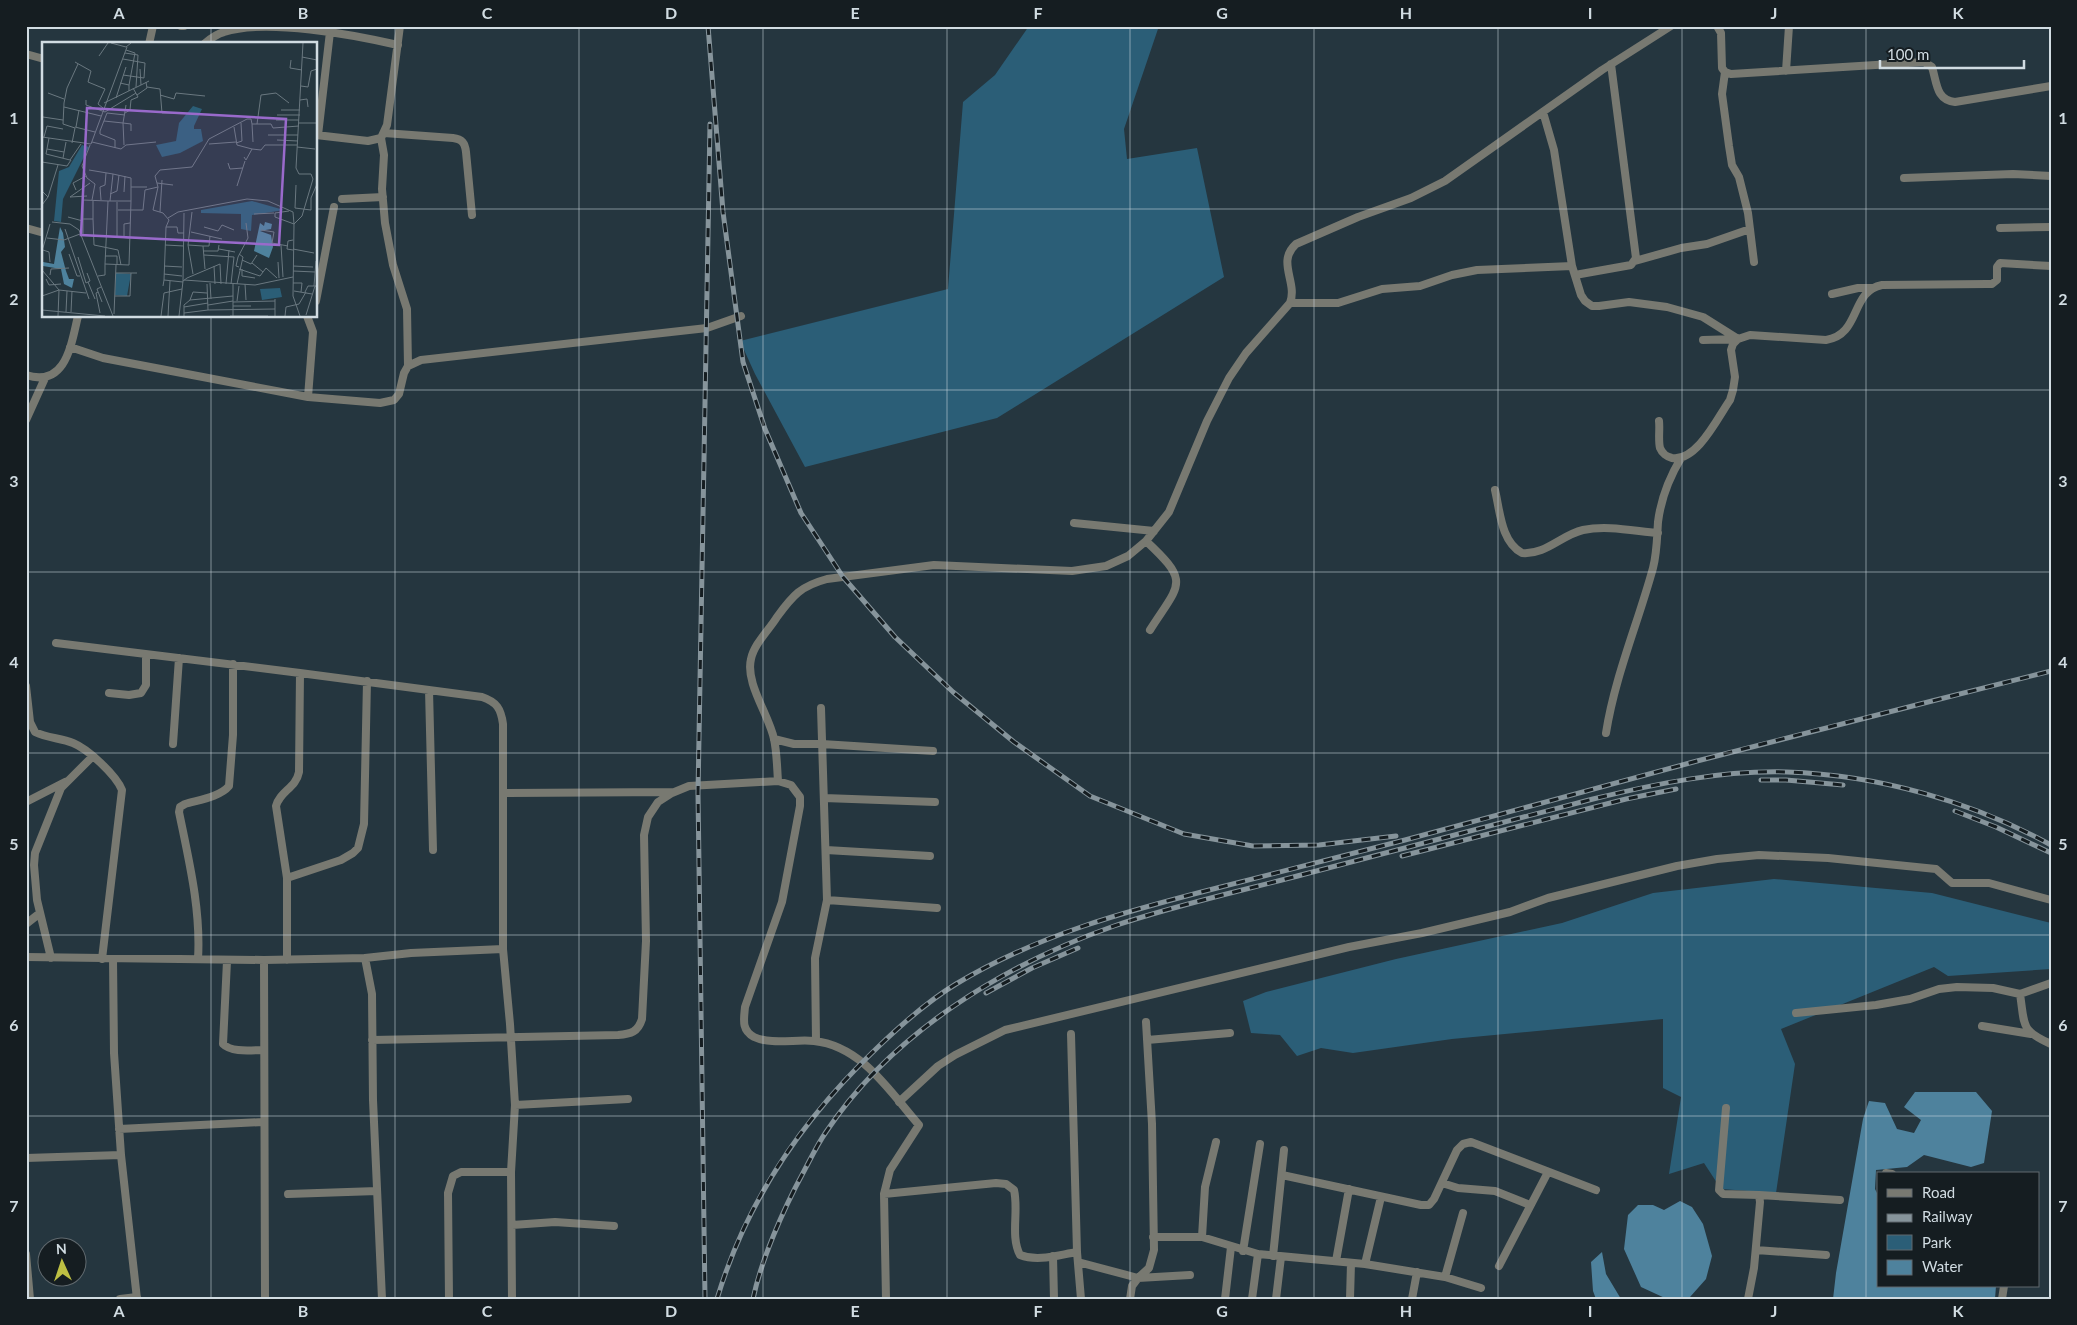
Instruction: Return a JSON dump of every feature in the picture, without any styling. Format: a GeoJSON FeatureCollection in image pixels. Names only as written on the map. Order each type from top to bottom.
{"type":"FeatureCollection","features":[{"type":"Feature","properties":{"kind":"street"},"geometry":{"type":"LineString","coordinates":[[149,42],[153,26]]}},
{"type":"Feature","properties":{"kind":"street"},"geometry":{"type":"LineString","coordinates":[[70,347],[111,360],[308,397],[388,402],[394,400],[399,394],[404,373],[408,366],[407,309],[389,246],[383,197],[384,155],[382,135],[387,125],[400,26]]}},
{"type":"Feature","properties":{"kind":"street"},"geometry":{"type":"LineString","coordinates":[[778,781],[774,739],[752,679],[751,657],[754,649],[790,599],[802,588],[827,579],[934,565],[1072,571],[1106,566],[1128,556],[1146,541],[1169,512],[1207,421],[1229,378],[1246,353],[1290,303],[1293,293],[1286,259],[1296,244],[1358,217],[1411,198],[1445,181],[1611,64],[1671,26]]}},
{"type":"Feature","properties":{"kind":"street"},"geometry":{"type":"LineString","coordinates":[[1718,26],[1721,33],[1722,68],[1725,72],[1722,94],[1728,146],[1732,164],[1739,177],[1748,213],[1754,262]]}},
{"type":"Feature","properties":{"kind":"street"},"geometry":{"type":"LineString","coordinates":[[1786,71],[1790,26]]}},
{"type":"Feature","properties":{"kind":"street"},"geometry":{"type":"LineString","coordinates":[[207,42],[232,28],[271,27],[330,32],[398,45]]}},
{"type":"Feature","properties":{"kind":"street"},"geometry":{"type":"LineString","coordinates":[[318,127],[330,32]]}},
{"type":"Feature","properties":{"kind":"street"},"geometry":{"type":"LineString","coordinates":[[26,54],[42,58]]}},
{"type":"Feature","properties":{"kind":"street"},"geometry":{"type":"LineString","coordinates":[[1725,72],[1735,75],[1924,62],[1932,67],[1941,97],[1955,102],[2051,86]]}},
{"type":"Feature","properties":{"kind":"street"},"geometry":{"type":"LineString","coordinates":[[1611,64],[1635,261]]}},
{"type":"Feature","properties":{"kind":"street"},"geometry":{"type":"LineString","coordinates":[[1543,112],[1554,150],[1572,266],[1585,302],[1592,306],[1629,302],[1667,307],[1703,318],[1738,339]]}},
{"type":"Feature","properties":{"kind":"street"},"geometry":{"type":"LineString","coordinates":[[318,135],[368,141],[382,135],[460,139],[466,152],[472,215]]}},
{"type":"Feature","properties":{"kind":"street"},"geometry":{"type":"LineString","coordinates":[[1904,178],[2013,174],[2051,176]]}},
{"type":"Feature","properties":{"kind":"street"},"geometry":{"type":"LineString","coordinates":[[342,199],[383,197]]}},
{"type":"Feature","properties":{"kind":"street"},"geometry":{"type":"LineString","coordinates":[[318,291],[334,207]]}},
{"type":"Feature","properties":{"kind":"street"},"geometry":{"type":"LineString","coordinates":[[2000,228],[2051,227]]}},
{"type":"Feature","properties":{"kind":"street"},"geometry":{"type":"LineString","coordinates":[[26,228],[42,232]]}},
{"type":"Feature","properties":{"kind":"street"},"geometry":{"type":"LineString","coordinates":[[1575,275],[1631,265],[1635,261],[1682,248],[1707,244],[1750,229]]}},
{"type":"Feature","properties":{"kind":"street"},"geometry":{"type":"LineString","coordinates":[[1832,294],[1882,285],[1992,284],[1997,280],[1997,267],[2000,264],[2051,266]]}},
{"type":"Feature","properties":{"kind":"street"},"geometry":{"type":"LineString","coordinates":[[1290,303],[1338,303],[1382,289],[1420,286],[1452,275],[1477,270],[1572,266]]}},
{"type":"Feature","properties":{"kind":"street"},"geometry":{"type":"LineString","coordinates":[[1703,340],[1738,339],[1750,335],[1826,340],[1834,338],[1846,329],[1864,294],[1872,288]]}},
{"type":"Feature","properties":{"kind":"street"},"geometry":{"type":"LineString","coordinates":[[408,366],[422,360],[707,328],[742,316]]}},
{"type":"Feature","properties":{"kind":"street"},"geometry":{"type":"LineString","coordinates":[[26,375],[45,378],[53,376],[61,367],[70,347],[77,318]]}},
{"type":"Feature","properties":{"kind":"street"},"geometry":{"type":"LineString","coordinates":[[308,397],[313,332],[312,320]]}},
{"type":"Feature","properties":{"kind":"street"},"geometry":{"type":"LineString","coordinates":[[1659,421],[1660,449],[1663,454],[1673,458],[1682,458],[1688,456],[1699,446],[1730,400],[1735,377],[1730,350],[1738,339]]}},
{"type":"Feature","properties":{"kind":"street"},"geometry":{"type":"LineString","coordinates":[[26,420],[45,378]]}},
{"type":"Feature","properties":{"kind":"street"},"geometry":{"type":"LineString","coordinates":[[1606,733],[1611,701],[1619,671],[1654,565],[1658,522],[1665,488],[1682,458]]}},
{"type":"Feature","properties":{"kind":"street"},"geometry":{"type":"LineString","coordinates":[[1495,490],[1502,524],[1510,544],[1522,553],[1538,552],[1582,530],[1601,529],[1658,533]]}},
{"type":"Feature","properties":{"kind":"street"},"geometry":{"type":"LineString","coordinates":[[1074,523],[1154,531]]}},
{"type":"Feature","properties":{"kind":"street"},"geometry":{"type":"LineString","coordinates":[[1146,541],[1166,560],[1177,580],[1175,591],[1150,630]]}},
{"type":"Feature","properties":{"kind":"street"},"geometry":{"type":"LineString","coordinates":[[56,643],[482,697],[492,700],[498,705],[503,724],[503,949],[515,1105],[511,1172],[512,1299]]}},
{"type":"Feature","properties":{"kind":"street"},"geometry":{"type":"LineString","coordinates":[[109,693],[129,695],[141,693],[146,685],[146,654]]}},
{"type":"Feature","properties":{"kind":"street"},"geometry":{"type":"LineString","coordinates":[[173,744],[179,658]]}},
{"type":"Feature","properties":{"kind":"street"},"geometry":{"type":"LineString","coordinates":[[198,959],[200,938],[190,861],[180,807],[218,794],[229,786],[233,735],[233,664]]}},
{"type":"Feature","properties":{"kind":"street"},"geometry":{"type":"LineString","coordinates":[[287,960],[287,878],[276,806],[281,795],[296,782],[299,772],[300,673]]}},
{"type":"Feature","properties":{"kind":"street"},"geometry":{"type":"LineString","coordinates":[[287,878],[341,860],[353,854],[361,841],[364,824],[366,681]]}},
{"type":"Feature","properties":{"kind":"street"},"geometry":{"type":"LineString","coordinates":[[26,686],[30,722],[35,732],[74,743],[110,773],[122,790],[102,956]]}},
{"type":"Feature","properties":{"kind":"street"},"geometry":{"type":"LineString","coordinates":[[429,690],[433,850]]}},
{"type":"Feature","properties":{"kind":"street"},"geometry":{"type":"LineString","coordinates":[[816,1041],[815,958],[827,900],[820,708]]}},
{"type":"Feature","properties":{"kind":"street"},"geometry":{"type":"LineString","coordinates":[[774,739],[794,744],[933,751]]}},
{"type":"Feature","properties":{"kind":"street"},"geometry":{"type":"LineString","coordinates":[[26,802],[66,781],[92,757]]}},
{"type":"Feature","properties":{"kind":"street"},"geometry":{"type":"LineString","coordinates":[[51,958],[40,913],[36,886],[35,853],[55,801],[66,781]]}},
{"type":"Feature","properties":{"kind":"street"},"geometry":{"type":"LineString","coordinates":[[372,1040],[629,1034],[640,1027],[642,1019],[646,941],[644,835],[648,817],[658,802],[675,792],[698,784],[778,781],[791,785],[800,797],[798,822],[782,902],[745,1007],[743,1023],[747,1032],[754,1037],[765,1040],[816,1041],[837,1046],[862,1061],[918,1125],[890,1170],[884,1194],[886,1299]]}},
{"type":"Feature","properties":{"kind":"street"},"geometry":{"type":"LineString","coordinates":[[503,793],[675,792]]}},
{"type":"Feature","properties":{"kind":"street"},"geometry":{"type":"LineString","coordinates":[[824,798],[935,802]]}},
{"type":"Feature","properties":{"kind":"street"},"geometry":{"type":"LineString","coordinates":[[826,850],[930,856]]}},
{"type":"Feature","properties":{"kind":"street"},"geometry":{"type":"LineString","coordinates":[[899,1102],[938,1066],[955,1054],[1005,1030],[1349,947],[1461,924],[1510,912],[1548,898],[1677,866],[1759,855],[1828,858],[1936,868],[1952,883],[1989,883],[2051,900]]}},
{"type":"Feature","properties":{"kind":"street"},"geometry":{"type":"LineString","coordinates":[[827,900],[936,908]]}},
{"type":"Feature","properties":{"kind":"street"},"geometry":{"type":"LineString","coordinates":[[26,924],[40,913]]}},
{"type":"Feature","properties":{"kind":"street"},"geometry":{"type":"LineString","coordinates":[[26,957],[102,956],[113,959],[287,960],[365,958],[503,949]]}},
{"type":"Feature","properties":{"kind":"street"},"geometry":{"type":"LineString","coordinates":[[365,958],[372,994],[373,1100],[382,1299]]}},
{"type":"Feature","properties":{"kind":"street"},"geometry":{"type":"LineString","coordinates":[[113,959],[114,1053],[120,1155],[137,1298],[120,1299]]}},
{"type":"Feature","properties":{"kind":"street"},"geometry":{"type":"LineString","coordinates":[[264,960],[265,1299]]}},
{"type":"Feature","properties":{"kind":"street"},"geometry":{"type":"LineString","coordinates":[[227,961],[223,1044],[227,1048],[233,1049],[264,1050]]}},
{"type":"Feature","properties":{"kind":"street"},"geometry":{"type":"LineString","coordinates":[[1796,1013],[1876,1005],[1910,999],[1939,990],[1957,987],[1993,988],[2020,994],[2051,983]]}},
{"type":"Feature","properties":{"kind":"street"},"geometry":{"type":"LineString","coordinates":[[2020,994],[2025,1026],[2031,1034]]}},
{"type":"Feature","properties":{"kind":"street"},"geometry":{"type":"LineString","coordinates":[[1130,1299],[1132,1286],[1150,1268],[1154,1250],[1152,1124],[1146,1022]]}},
{"type":"Feature","properties":{"kind":"street"},"geometry":{"type":"LineString","coordinates":[[1982,1026],[2031,1034],[2051,1044]]}},
{"type":"Feature","properties":{"kind":"street"},"geometry":{"type":"LineString","coordinates":[[1147,1040],[1230,1033]]}},
{"type":"Feature","properties":{"kind":"street"},"geometry":{"type":"LineString","coordinates":[[1071,1034],[1077,1252],[1081,1299]]}},
{"type":"Feature","properties":{"kind":"street"},"geometry":{"type":"LineString","coordinates":[[515,1105],[628,1099]]}},
{"type":"Feature","properties":{"kind":"street"},"geometry":{"type":"LineString","coordinates":[[1726,1108],[1719,1190],[1723,1194],[1840,1200]]}},
{"type":"Feature","properties":{"kind":"street"},"geometry":{"type":"LineString","coordinates":[[119,1130],[263,1122]]}},
{"type":"Feature","properties":{"kind":"street"},"geometry":{"type":"LineString","coordinates":[[1202,1237],[1205,1187],[1216,1142]]}},
{"type":"Feature","properties":{"kind":"street"},"geometry":{"type":"LineString","coordinates":[[1282,1175],[1380,1197],[1428,1205],[1434,1199],[1457,1150],[1463,1144],[1471,1142],[1596,1190]]}},
{"type":"Feature","properties":{"kind":"street"},"geometry":{"type":"LineString","coordinates":[[1242,1251],[1260,1144]]}},
{"type":"Feature","properties":{"kind":"street"},"geometry":{"type":"LineString","coordinates":[[1276,1299],[1284,1150]]}},
{"type":"Feature","properties":{"kind":"street"},"geometry":{"type":"LineString","coordinates":[[26,1158],[120,1155]]}},
{"type":"Feature","properties":{"kind":"street"},"geometry":{"type":"LineString","coordinates":[[449,1299],[448,1193],[453,1176],[461,1172],[511,1172]]}},
{"type":"Feature","properties":{"kind":"street"},"geometry":{"type":"LineString","coordinates":[[1499,1266],[1548,1172]]}},
{"type":"Feature","properties":{"kind":"street"},"geometry":{"type":"LineString","coordinates":[[884,1194],[996,1183],[1006,1184],[1014,1190],[1016,1200],[1016,1248],[1020,1255],[1028,1258],[1077,1252]]}},
{"type":"Feature","properties":{"kind":"street"},"geometry":{"type":"LineString","coordinates":[[1442,1183],[1458,1188],[1495,1191],[1530,1205]]}},
{"type":"Feature","properties":{"kind":"street"},"geometry":{"type":"LineString","coordinates":[[1336,1262],[1348,1189]]}},
{"type":"Feature","properties":{"kind":"street"},"geometry":{"type":"LineString","coordinates":[[288,1194],[377,1191]]}},
{"type":"Feature","properties":{"kind":"street"},"geometry":{"type":"LineString","coordinates":[[1748,1299],[1756,1250],[1760,1195]]}},
{"type":"Feature","properties":{"kind":"street"},"geometry":{"type":"LineString","coordinates":[[1365,1264],[1380,1197]]}},
{"type":"Feature","properties":{"kind":"street"},"geometry":{"type":"LineString","coordinates":[[1446,1277],[1463,1213]]}},
{"type":"Feature","properties":{"kind":"street"},"geometry":{"type":"LineString","coordinates":[[512,1225],[555,1222],[614,1226]]}},
{"type":"Feature","properties":{"kind":"street"},"geometry":{"type":"LineString","coordinates":[[1153,1237],[1202,1237],[1242,1251],[1258,1254],[1365,1264],[1446,1277],[1481,1288]]}},
{"type":"Feature","properties":{"kind":"street"},"geometry":{"type":"LineString","coordinates":[[1225,1299],[1231,1247]]}},
{"type":"Feature","properties":{"kind":"street"},"geometry":{"type":"LineString","coordinates":[[1756,1250],[1826,1255]]}},
{"type":"Feature","properties":{"kind":"street"},"geometry":{"type":"LineString","coordinates":[[26,1254],[30,1299]]}},
{"type":"Feature","properties":{"kind":"street"},"geometry":{"type":"LineString","coordinates":[[1252,1299],[1258,1254]]}},
{"type":"Feature","properties":{"kind":"street"},"geometry":{"type":"LineString","coordinates":[[1053,1256],[1054,1299]]}},
{"type":"Feature","properties":{"kind":"street"},"geometry":{"type":"LineString","coordinates":[[1078,1262],[1138,1278],[1190,1275]]}},
{"type":"Feature","properties":{"kind":"street"},"geometry":{"type":"LineString","coordinates":[[1350,1299],[1351,1263]]}},
{"type":"Feature","properties":{"kind":"street"},"geometry":{"type":"LineString","coordinates":[[1412,1299],[1417,1272]]}},
{"type":"Feature","properties":{"kind":"green space"},"geometry":{"type":"Polygon","coordinates":[[[1029,26],[1159,26],[1124,129],[1127,159],[1197,148],[1224,277],[997,418],[805,467],[755,374],[740,341],[948,289],[963,102],[995,75],[1029,26]]]}},
{"type":"Feature","properties":{"kind":"green space"},"geometry":{"type":"Polygon","coordinates":[[[1774,879],[1932,893],[2051,923],[2051,969],[1948,976],[1934,967],[1781,1029],[1795,1064],[1776,1193],[1721,1189],[1704,1163],[1669,1174],[1681,1097],[1663,1088],[1663,1019],[1452,1039],[1353,1053],[1321,1048],[1297,1056],[1280,1035],[1251,1033],[1243,1001],[1266,992],[1396,959],[1562,923],[1653,893],[1774,879]]]}},
{"type":"Feature","properties":{"kind":"water"},"geometry":{"type":"Polygon","coordinates":[[[1915,1092],[1976,1092],[1992,1111],[1984,1163],[1971,1167],[1924,1155],[1907,1167],[1876,1170],[1877,1288],[1996,1288],[1995,1299],[1833,1299],[1863,1119],[1869,1101],[1885,1103],[1897,1129],[1914,1133],[1921,1120],[1904,1107],[1915,1092]]]}},
{"type":"Feature","properties":{"kind":"water"},"geometry":{"type":"Polygon","coordinates":[[[1680,1201],[1692,1207],[1703,1224],[1712,1256],[1706,1279],[1690,1297],[1667,1299],[1641,1287],[1624,1249],[1628,1215],[1638,1205],[1653,1205],[1664,1210],[1680,1201]]]}},
{"type":"Feature","properties":{"kind":"water"},"geometry":{"type":"Polygon","coordinates":[[[1602,1252],[1606,1274],[1621,1299],[1596,1299],[1593,1291],[1591,1262],[1602,1252]]]}},
{"type":"Feature","properties":{"kind":"railway"},"geometry":{"type":"LineString","coordinates":[[708,26],[723,212],[743,362],[765,429],[801,513],[843,577],[895,637],[953,692],[1014,742],[1090,796],[1184,834],[1253,846],[1319,845],[1396,836]]}},
{"type":"Feature","properties":{"kind":"railway"},"geometry":{"type":"LineString","coordinates":[[705,1299],[698,793],[710,124]]}},
{"type":"Feature","properties":{"kind":"railway"},"geometry":{"type":"LineString","coordinates":[[717,1299],[729,1262],[761,1194],[781,1162],[825,1102],[878,1047],[925,1005],[956,984],[1018,952],[1083,926],[1150,906],[1405,840],[1741,749],[2051,671]]}},
{"type":"Feature","properties":{"kind":"railway"},"geometry":{"type":"LineString","coordinates":[[753,1299],[774,1234],[788,1202],[817,1147],[853,1096],[883,1064],[953,1006],[991,982],[1072,942],[1114,926],[1185,905],[1593,799],[1664,783],[1738,773],[1787,772],[1821,774],[1889,785],[1923,793],[1989,815],[2051,845]]}},
{"type":"Feature","properties":{"kind":"railway"},"geometry":{"type":"LineString","coordinates":[[1761,780],[1786,780],[1843,785]]}},
{"type":"Feature","properties":{"kind":"railway"},"geometry":{"type":"LineString","coordinates":[[1402,856],[1626,799],[1676,789]]}},
{"type":"Feature","properties":{"kind":"railway"},"geometry":{"type":"LineString","coordinates":[[1955,811],[1996,827],[2051,853]]}},
{"type":"Feature","properties":{"kind":"railway"},"geometry":{"type":"LineString","coordinates":[[986,993],[1032,968],[1078,948]]}}]}
